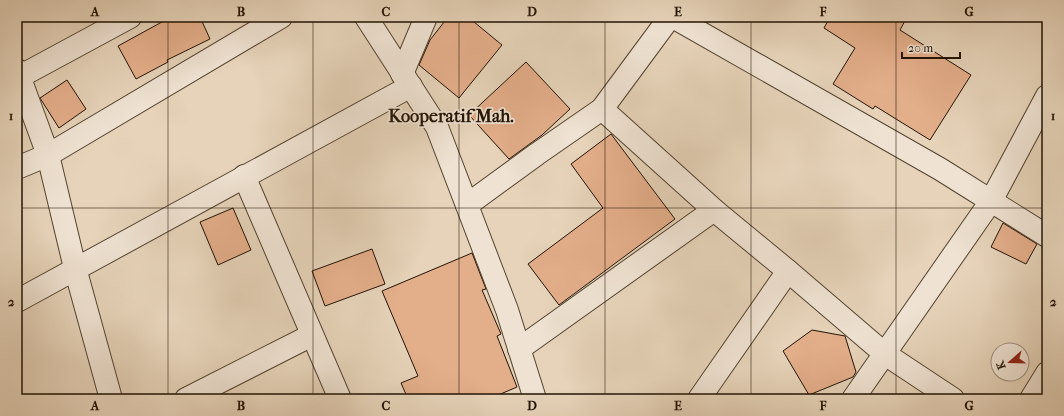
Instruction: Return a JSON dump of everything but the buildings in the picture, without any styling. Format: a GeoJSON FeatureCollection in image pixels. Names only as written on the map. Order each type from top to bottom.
{"type":"FeatureCollection","features":[{"type":"Feature","properties":{"kind":"street"},"geometry":{"type":"LineString","coordinates":[[111,399],[75,268],[48,155],[18,74],[130,17]]}},
{"type":"Feature","properties":{"kind":"street"},"geometry":{"type":"LineString","coordinates":[[17,168],[48,155],[281,17]]}},
{"type":"Feature","properties":{"kind":"street"},"geometry":{"type":"LineString","coordinates":[[366,17],[437,127],[507,310],[534,399]]}},
{"type":"Feature","properties":{"kind":"street"},"geometry":{"type":"LineString","coordinates":[[17,301],[244,176],[407,80],[426,17]]}},
{"type":"Feature","properties":{"kind":"street"},"geometry":{"type":"LineString","coordinates":[[467,205],[602,109],[671,17],[940,169],[1047,236]]}},
{"type":"Feature","properties":{"kind":"street"},"geometry":{"type":"LineString","coordinates":[[853,399],[991,201],[1047,96]]}},
{"type":"Feature","properties":{"kind":"street"},"geometry":{"type":"LineString","coordinates":[[602,109],[714,210],[885,354],[953,399]]}},
{"type":"Feature","properties":{"kind":"street"},"geometry":{"type":"LineString","coordinates":[[244,176],[340,399]]}},
{"type":"Feature","properties":{"kind":"street"},"geometry":{"type":"LineString","coordinates":[[519,349],[714,210]]}},
{"type":"Feature","properties":{"kind":"street"},"geometry":{"type":"LineString","coordinates":[[699,399],[788,271]]}},
{"type":"Feature","properties":{"kind":"street"},"geometry":{"type":"LineString","coordinates":[[186,399],[312,335]]}},
{"type":"Feature","properties":{"kind":"street"},"geometry":{"type":"LineString","coordinates":[[1031,399],[1047,373]]}},
{"type":"Feature","properties":{"kind":"district","name":"Kooperatif Mah."},"geometry":{"type":"Point","coordinates":[451,116]}}]}
